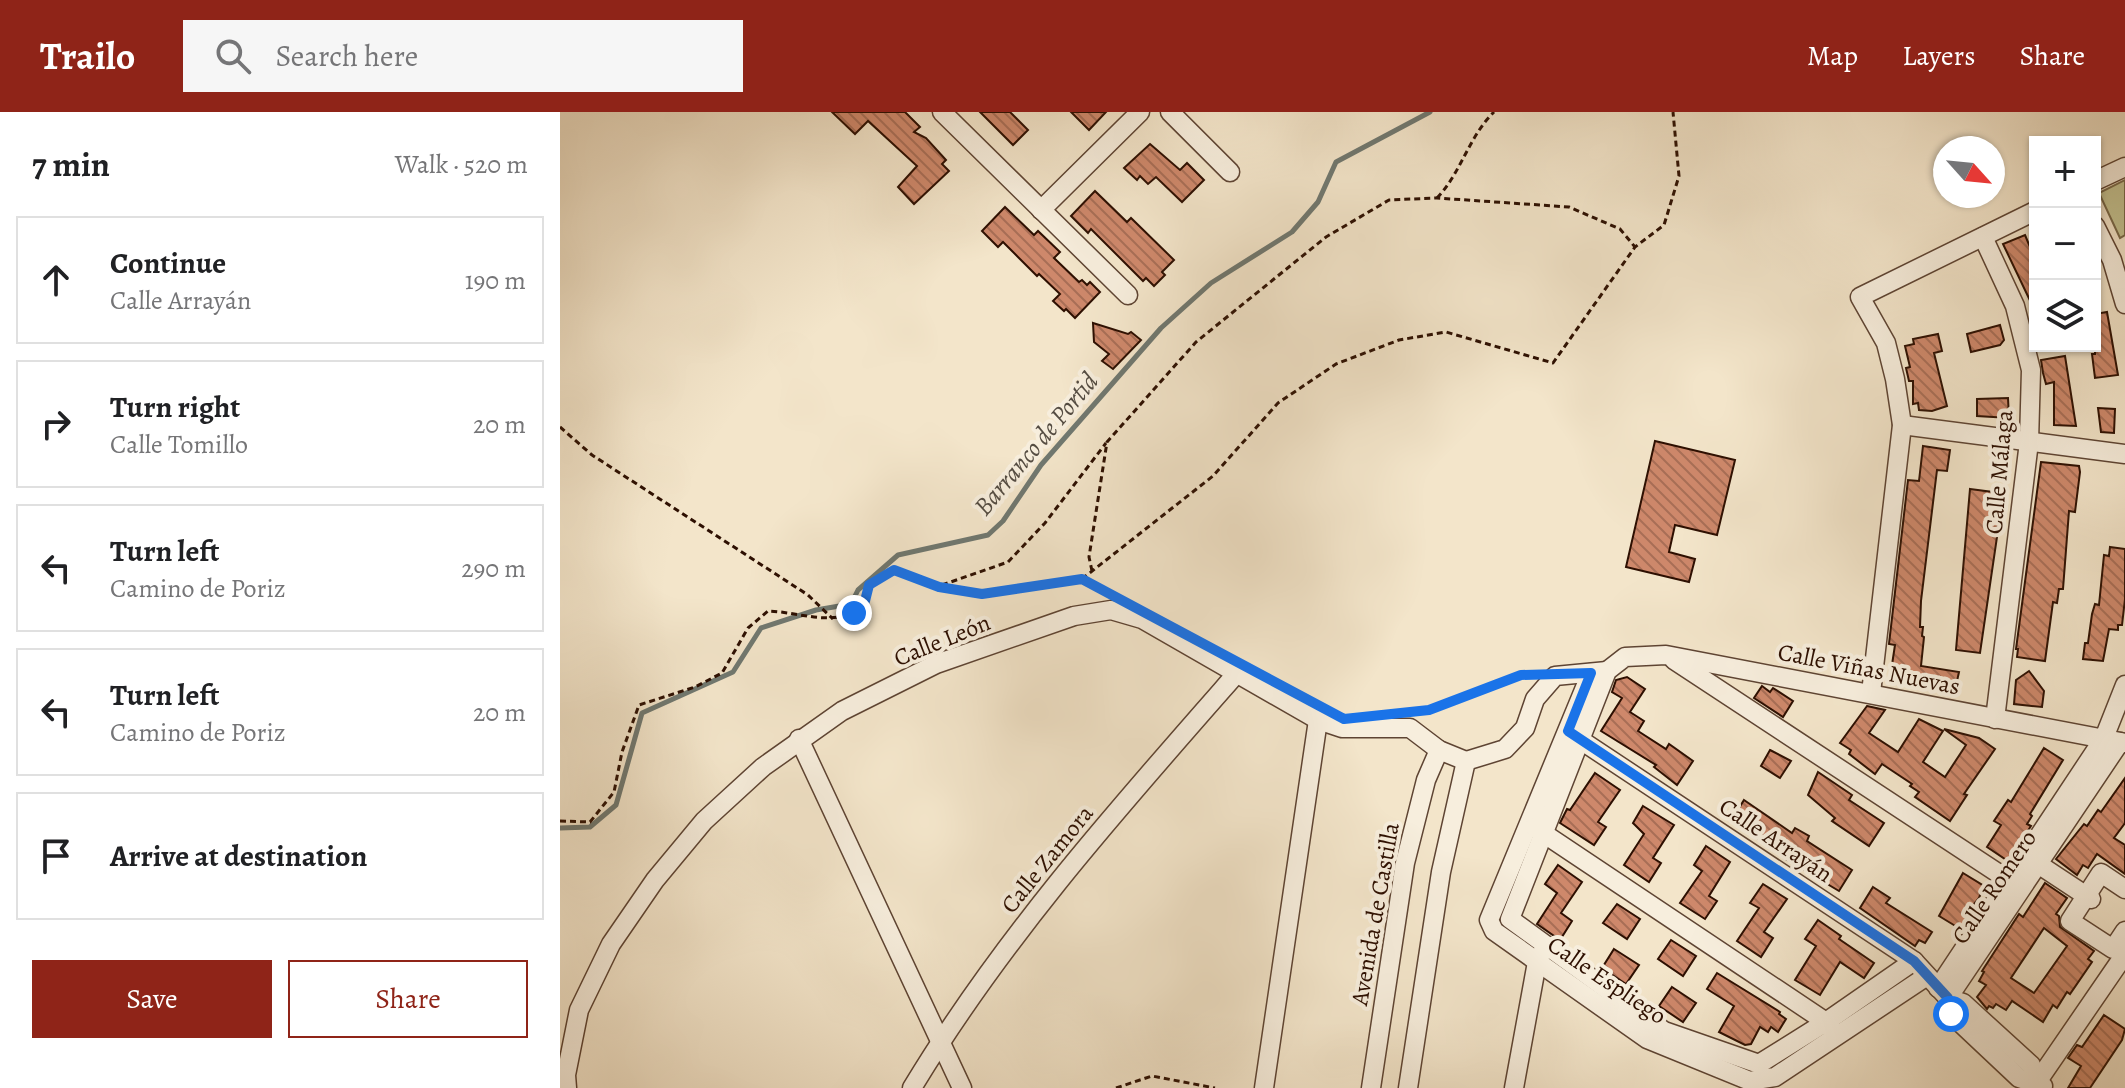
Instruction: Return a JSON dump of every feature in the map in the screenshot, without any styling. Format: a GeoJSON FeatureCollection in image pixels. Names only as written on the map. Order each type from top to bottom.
{"type":"FeatureCollection","features":[{"type":"Feature","properties":{"kind":"street"},"geometry":{"type":"LineString","coordinates":[[942,112],[1128,295]]}},
{"type":"Feature","properties":{"kind":"street"},"geometry":{"type":"LineString","coordinates":[[1041,210],[1140,112]]}},
{"type":"Feature","properties":{"kind":"street"},"geometry":{"type":"LineString","coordinates":[[1170,112],[1230,172]]}},
{"type":"Feature","properties":{"kind":"street"},"geometry":{"type":"LineString","coordinates":[[2101,178],[2125,167]]}},
{"type":"Feature","properties":{"kind":"street"},"geometry":{"type":"LineString","coordinates":[[1871,693],[1902,425],[1886,343],[1860,297],[2029,214]]}},
{"type":"Feature","properties":{"kind":"street","name":"Calle Málaga"},"geometry":{"type":"LineString","coordinates":[[1983,237],[2015,306],[2031,370],[2029,442],[1995,719]]}},
{"type":"Feature","properties":{"kind":"street"},"geometry":{"type":"LineString","coordinates":[[2101,238],[2112,260],[2125,304]]}},
{"type":"Feature","properties":{"kind":"street"},"geometry":{"type":"LineString","coordinates":[[1902,425],[2125,454]]}},
{"type":"Feature","properties":{"kind":"street","name":"Calle León"},"geometry":{"type":"LineString","coordinates":[[567,1088],[566,1075],[579,1010],[611,944],[655,880],[704,821],[799,739],[842,711],[936,664],[1074,616],[1111,610],[1142,619],[1318,720],[1342,728],[1410,728],[1439,750],[1466,761]]}},
{"type":"Feature","properties":{"kind":"street"},"geometry":{"type":"LineString","coordinates":[[1666,655],[2010,881]]}},
{"type":"Feature","properties":{"kind":"street","name":"Calle Viñas Nuevas"},"geometry":{"type":"LineString","coordinates":[[1599,672],[1625,657],[1666,655],[2117,741]]}},
{"type":"Feature","properties":{"kind":"street"},"geometry":{"type":"LineString","coordinates":[[1408,1088],[1441,872],[1466,761],[1505,749],[1525,728],[1535,699],[1555,676],[1599,672],[1536,828],[1832,1029]]}},
{"type":"Feature","properties":{"kind":"street","name":"Calle Zamora"},"geometry":{"type":"LineString","coordinates":[[912,1088],[940,1041],[1018,933],[1119,806],[1237,673]]}},
{"type":"Feature","properties":{"kind":"street"},"geometry":{"type":"LineString","coordinates":[[2117,741],[2125,685]]}},
{"type":"Feature","properties":{"kind":"street"},"geometry":{"type":"LineString","coordinates":[[1264,1088],[1318,720]]}},
{"type":"Feature","properties":{"kind":"street","name":"Calle Arrayán"},"geometry":{"type":"LineString","coordinates":[[1574,735],[1914,961],[1938,987],[1951,1014],[2019,1078],[2039,1086]]}},
{"type":"Feature","properties":{"kind":"street"},"geometry":{"type":"LineString","coordinates":[[799,739],[962,1088]]}},
{"type":"Feature","properties":{"kind":"street","name":"Calle Romero"},"geometry":{"type":"LineString","coordinates":[[1938,987],[2010,881],[2117,741]]}},
{"type":"Feature","properties":{"kind":"street","name":"Calle Romero"},"geometry":{"type":"LineString","coordinates":[[1938,987],[2038,864],[2117,741]]}},
{"type":"Feature","properties":{"kind":"street","name":"Avenida de Castilla"},"geometry":{"type":"LineString","coordinates":[[1371,1088],[1405,863],[1426,780],[1439,750]]}},
{"type":"Feature","properties":{"kind":"street","name":"Calle Espliego"},"geometry":{"type":"LineString","coordinates":[[1536,828],[1510,919],[1541,954]]}},
{"type":"Feature","properties":{"kind":"street","name":"Calle Espliego"},"geometry":{"type":"LineString","coordinates":[[1536,828],[1489,920],[1494,931],[1541,954],[1664,1031],[1759,1064],[1832,1029],[1938,987]]}},
{"type":"Feature","properties":{"kind":"street"},"geometry":{"type":"LineString","coordinates":[[2038,864],[2088,898]]}},
{"type":"Feature","properties":{"kind":"street"},"geometry":{"type":"LineString","coordinates":[[2125,889],[2101,873],[2088,898],[2070,921],[2113,949],[2125,931]]}},
{"type":"Feature","properties":{"kind":"street"},"geometry":{"type":"LineString","coordinates":[[1514,1088],[1541,954]]}},
{"type":"Feature","properties":{"kind":"street"},"geometry":{"type":"LineString","coordinates":[[2039,1086],[2125,954]]}},
{"type":"Feature","properties":{"kind":"street","name":"Calle Espliego"},"geometry":{"type":"LineString","coordinates":[[1832,1029],[1914,961]]}},
{"type":"Feature","properties":{"kind":"path"},"geometry":{"type":"LineString","coordinates":[[1437,198],[1449,185],[1467,150],[1494,112]]}},
{"type":"Feature","properties":{"kind":"path"},"geometry":{"type":"LineString","coordinates":[[560,821],[590,822],[614,792],[622,752],[639,705],[695,687],[722,673],[748,628],[768,611],[833,619],[854,613],[865,601],[869,585],[894,570],[939,587],[982,594],[1082,579],[1213,476],[1278,403],[1336,364],[1399,340],[1446,332],[1553,363],[1635,247],[1664,225],[1679,176],[1673,112]]}},
{"type":"Feature","properties":{"kind":"path"},"geometry":{"type":"LineString","coordinates":[[939,587],[1008,562],[1045,523],[1107,442],[1196,342],[1326,237],[1389,200],[1437,198],[1569,207],[1620,229],[1635,247]]}},
{"type":"Feature","properties":{"kind":"path"},"geometry":{"type":"LineString","coordinates":[[560,427],[592,455],[808,595],[833,619]]}},
{"type":"Feature","properties":{"kind":"path"},"geometry":{"type":"LineString","coordinates":[[1092,571],[1089,557],[1107,442]]}},
{"type":"Feature","properties":{"kind":"path"},"geometry":{"type":"LineString","coordinates":[[1082,579],[1109,594]]}},
{"type":"Feature","properties":{"kind":"path"},"geometry":{"type":"LineString","coordinates":[[1414,712],[1429,710],[1521,675],[1555,676]]}},
{"type":"Feature","properties":{"kind":"path"},"geometry":{"type":"LineString","coordinates":[[1116,1088],[1152,1076],[1215,1088]]}},
{"type":"Feature","properties":{"kind":"shaded area"},"geometry":{"type":"Polygon","coordinates":[[[2125,180],[2125,235],[2120,238],[2101,197],[2101,192],[2125,180]]]}},
{"type":"Feature","properties":{"kind":"building"},"geometry":{"type":"Polygon","coordinates":[[[832,112],[905,112],[920,127],[914,132],[926,138],[946,160],[942,164],[949,171],[914,204],[898,187],[917,166],[868,121],[855,134],[832,112]]]}},
{"type":"Feature","properties":{"kind":"building"},"geometry":{"type":"Polygon","coordinates":[[[980,112],[1010,112],[1028,130],[1013,145],[980,112]]]}},
{"type":"Feature","properties":{"kind":"building"},"geometry":{"type":"Polygon","coordinates":[[[1071,112],[1106,112],[1089,130],[1071,112]]]}},
{"type":"Feature","properties":{"kind":"building"},"geometry":{"type":"Polygon","coordinates":[[[1150,144],[1180,170],[1187,163],[1204,180],[1182,202],[1156,177],[1148,184],[1140,176],[1137,180],[1124,168],[1150,144]]]}},
{"type":"Feature","properties":{"kind":"building"},"geometry":{"type":"Polygon","coordinates":[[[1095,191],[1127,222],[1131,218],[1174,260],[1154,286],[1146,278],[1143,281],[1091,229],[1088,233],[1071,216],[1095,191]]]}},
{"type":"Feature","properties":{"kind":"building"},"geometry":{"type":"Polygon","coordinates":[[[1005,207],[1034,235],[1038,231],[1060,252],[1054,258],[1079,282],[1082,280],[1087,285],[1090,282],[1100,292],[1075,318],[1053,301],[1060,294],[1039,274],[1037,276],[1003,242],[998,247],[982,231],[1005,207]]]}},
{"type":"Feature","properties":{"kind":"building"},"geometry":{"type":"Polygon","coordinates":[[[2025,235],[2029,245],[2029,298],[2003,244],[2025,235]]]}},
{"type":"Feature","properties":{"kind":"building"},"geometry":{"type":"Polygon","coordinates":[[[2107,312],[2118,375],[2095,378],[2092,354],[2101,352],[2101,313],[2107,312]]]}},
{"type":"Feature","properties":{"kind":"building"},"geometry":{"type":"Polygon","coordinates":[[[1093,323],[1128,334],[1131,332],[1141,340],[1113,369],[1102,361],[1109,354],[1094,342],[1093,323]]]}},
{"type":"Feature","properties":{"kind":"building"},"geometry":{"type":"Polygon","coordinates":[[[2000,325],[2004,340],[2000,345],[1971,352],[1967,334],[2000,325]]]}},
{"type":"Feature","properties":{"kind":"building"},"geometry":{"type":"Polygon","coordinates":[[[1938,334],[1942,351],[1934,353],[1947,406],[1932,411],[1919,410],[1918,403],[1913,404],[1913,381],[1909,381],[1906,368],[1910,367],[1905,346],[1914,344],[1913,339],[1938,334]]]}},
{"type":"Feature","properties":{"kind":"building"},"geometry":{"type":"Polygon","coordinates":[[[2065,356],[2076,426],[2054,425],[2054,382],[2046,384],[2043,373],[2041,360],[2065,356]]]}},
{"type":"Feature","properties":{"kind":"building"},"geometry":{"type":"Polygon","coordinates":[[[2008,398],[2009,418],[1977,416],[1977,399],[2008,398]]]}},
{"type":"Feature","properties":{"kind":"building"},"geometry":{"type":"Polygon","coordinates":[[[2098,408],[2115,409],[2114,433],[2101,432],[2098,408]]]}},
{"type":"Feature","properties":{"kind":"building"},"geometry":{"type":"Polygon","coordinates":[[[1655,441],[1735,460],[1717,535],[1675,525],[1669,552],[1695,559],[1689,582],[1626,567],[1655,441]]]}},
{"type":"Feature","properties":{"kind":"building"},"geometry":{"type":"Polygon","coordinates":[[[1923,446],[1950,450],[1947,471],[1937,470],[1921,601],[1920,627],[1923,627],[1924,637],[1921,666],[1959,672],[1955,690],[1890,678],[1895,645],[1889,644],[1908,480],[1919,481],[1923,446]]]}},
{"type":"Feature","properties":{"kind":"building"},"geometry":{"type":"Polygon","coordinates":[[[2041,462],[2079,466],[2080,472],[2075,512],[2069,511],[2063,589],[2059,589],[2057,603],[2053,602],[2045,661],[2017,657],[2016,649],[2041,462]]]}},
{"type":"Feature","properties":{"kind":"building"},"geometry":{"type":"Polygon","coordinates":[[[1970,489],[1993,492],[1998,497],[1999,505],[1980,653],[1956,650],[1970,489]]]}},
{"type":"Feature","properties":{"kind":"building"},"geometry":{"type":"Polygon","coordinates":[[[2110,547],[2125,549],[2122,625],[2118,625],[2118,630],[2109,629],[2103,661],[2083,659],[2092,614],[2095,604],[2099,605],[2104,555],[2109,556],[2110,547]]]}},
{"type":"Feature","properties":{"kind":"building"},"geometry":{"type":"Polygon","coordinates":[[[2029,671],[2044,691],[2042,707],[2014,704],[2016,680],[2029,671]]]}},
{"type":"Feature","properties":{"kind":"building"},"geometry":{"type":"Polygon","coordinates":[[[1627,677],[1645,689],[1630,712],[1644,721],[1638,731],[1666,749],[1669,744],[1693,761],[1677,785],[1654,767],[1656,765],[1601,731],[1622,698],[1612,692],[1616,680],[1627,677]]]}},
{"type":"Feature","properties":{"kind":"building"},"geometry":{"type":"Polygon","coordinates":[[[1762,686],[1770,692],[1773,688],[1793,701],[1783,717],[1754,698],[1762,686]]]}},
{"type":"Feature","properties":{"kind":"building"},"geometry":{"type":"Polygon","coordinates":[[[1867,706],[1885,710],[1869,733],[1898,752],[1919,719],[1943,731],[1923,762],[1945,777],[1966,745],[1944,729],[1979,738],[1995,749],[1964,794],[1967,795],[1950,821],[1915,797],[1919,792],[1910,786],[1912,784],[1882,764],[1875,774],[1840,743],[1867,706]]]}},
{"type":"Feature","properties":{"kind":"building"},"geometry":{"type":"Polygon","coordinates":[[[2044,748],[2063,760],[2030,814],[2032,816],[2027,824],[2031,826],[2008,861],[1987,847],[2001,825],[1994,821],[2008,800],[2011,802],[2044,748]]]}},
{"type":"Feature","properties":{"kind":"building"},"geometry":{"type":"Polygon","coordinates":[[[1770,750],[1791,761],[1780,778],[1761,766],[1770,750]]]}},
{"type":"Feature","properties":{"kind":"building"},"geometry":{"type":"Polygon","coordinates":[[[1818,772],[1852,795],[1849,800],[1884,823],[1869,846],[1832,821],[1835,818],[1808,795],[1818,772]]]}},
{"type":"Feature","properties":{"kind":"building"},"geometry":{"type":"Polygon","coordinates":[[[1595,773],[1620,790],[1598,822],[1606,827],[1594,845],[1560,823],[1595,773]]]}},
{"type":"Feature","properties":{"kind":"building"},"geometry":{"type":"Polygon","coordinates":[[[2125,778],[2125,823],[2114,838],[2125,845],[2125,874],[2097,854],[2088,868],[2083,865],[2077,875],[2056,859],[2084,824],[2087,826],[2098,810],[2101,812],[2125,778]]]}},
{"type":"Feature","properties":{"kind":"building"},"geometry":{"type":"Polygon","coordinates":[[[1744,800],[1792,833],[1795,828],[1809,836],[1807,841],[1852,870],[1839,891],[1731,821],[1744,800]]]}},
{"type":"Feature","properties":{"kind":"building"},"geometry":{"type":"Polygon","coordinates":[[[1643,806],[1674,825],[1653,858],[1661,863],[1649,882],[1624,865],[1644,834],[1633,823],[1643,806]]]}},
{"type":"Feature","properties":{"kind":"building"},"geometry":{"type":"Polygon","coordinates":[[[1706,846],[1730,862],[1709,896],[1717,901],[1705,919],[1680,903],[1702,871],[1694,865],[1706,846]]]}},
{"type":"Feature","properties":{"kind":"building"},"geometry":{"type":"Polygon","coordinates":[[[1558,865],[1582,882],[1561,913],[1572,921],[1560,940],[1537,924],[1557,893],[1545,884],[1558,865]]]}},
{"type":"Feature","properties":{"kind":"building"},"geometry":{"type":"Polygon","coordinates":[[[1963,873],[1984,886],[1970,909],[1974,912],[1962,930],[1939,916],[1963,873]]]}},
{"type":"Feature","properties":{"kind":"building"},"geometry":{"type":"Polygon","coordinates":[[[2045,883],[2067,898],[2056,914],[2060,927],[2094,951],[2088,959],[2092,962],[2070,994],[2067,992],[2057,1008],[2053,1005],[2043,1022],[2012,1001],[2006,1010],[1996,1004],[1987,1009],[1977,997],[1986,985],[1979,981],[1982,971],[2019,914],[2023,917],[2045,883]],[[2044,928],[2011,978],[2034,993],[2067,946],[2044,928]]]}},
{"type":"Feature","properties":{"kind":"building"},"geometry":{"type":"Polygon","coordinates":[[[1763,884],[1787,899],[1764,932],[1773,938],[1761,957],[1737,941],[1759,908],[1750,903],[1763,884]]]}},
{"type":"Feature","properties":{"kind":"building"},"geometry":{"type":"Polygon","coordinates":[[[1873,887],[1890,898],[1886,903],[1932,932],[1925,943],[1919,940],[1915,946],[1860,908],[1873,887]]]}},
{"type":"Feature","properties":{"kind":"building"},"geometry":{"type":"Polygon","coordinates":[[[1617,904],[1640,919],[1627,939],[1603,923],[1617,904]]]}},
{"type":"Feature","properties":{"kind":"building"},"geometry":{"type":"Polygon","coordinates":[[[1818,920],[1874,963],[1864,978],[1840,962],[1820,995],[1795,980],[1816,946],[1805,939],[1818,920]]]}},
{"type":"Feature","properties":{"kind":"building"},"geometry":{"type":"Polygon","coordinates":[[[1671,940],[1696,956],[1683,976],[1658,959],[1671,940]]]}},
{"type":"Feature","properties":{"kind":"building"},"geometry":{"type":"Polygon","coordinates":[[[1614,949],[1639,965],[1626,984],[1602,968],[1614,949]]]}},
{"type":"Feature","properties":{"kind":"building"},"geometry":{"type":"Polygon","coordinates":[[[1717,973],[1780,1012],[1786,1019],[1778,1032],[1771,1027],[1768,1032],[1760,1027],[1751,1044],[1745,1045],[1719,1032],[1734,1006],[1707,989],[1717,973]]]}},
{"type":"Feature","properties":{"kind":"building"},"geometry":{"type":"Polygon","coordinates":[[[1672,987],[1696,1003],[1683,1022],[1659,1006],[1672,987]]]}},
{"type":"Feature","properties":{"kind":"building"},"geometry":{"type":"Polygon","coordinates":[[[2104,1015],[2125,1029],[2122,1040],[2090,1088],[2068,1088],[2081,1066],[2068,1058],[2077,1045],[2082,1047],[2104,1015]]]}},
{"type":"Feature","properties":{"kind":"waterway","name":"Barranco de Portid"},"geometry":{"type":"LineString","coordinates":[[560,828],[590,827],[616,805],[642,713],[733,672],[761,628],[816,610],[851,604],[858,590],[898,555],[988,535],[1003,521],[1041,465],[1161,328],[1211,283],[1292,232],[1318,202],[1336,162],[1430,112]]}},
{"type":"Feature","properties":{"kind":"route"},"geometry":{"type":"LineString","coordinates":[[854,613],[865,601],[869,585],[894,570],[939,587],[982,594],[1082,579],[1344,719],[1429,710],[1521,675],[1591,673],[1568,731],[1914,961],[1948,998],[1951,1014]]}}]}
